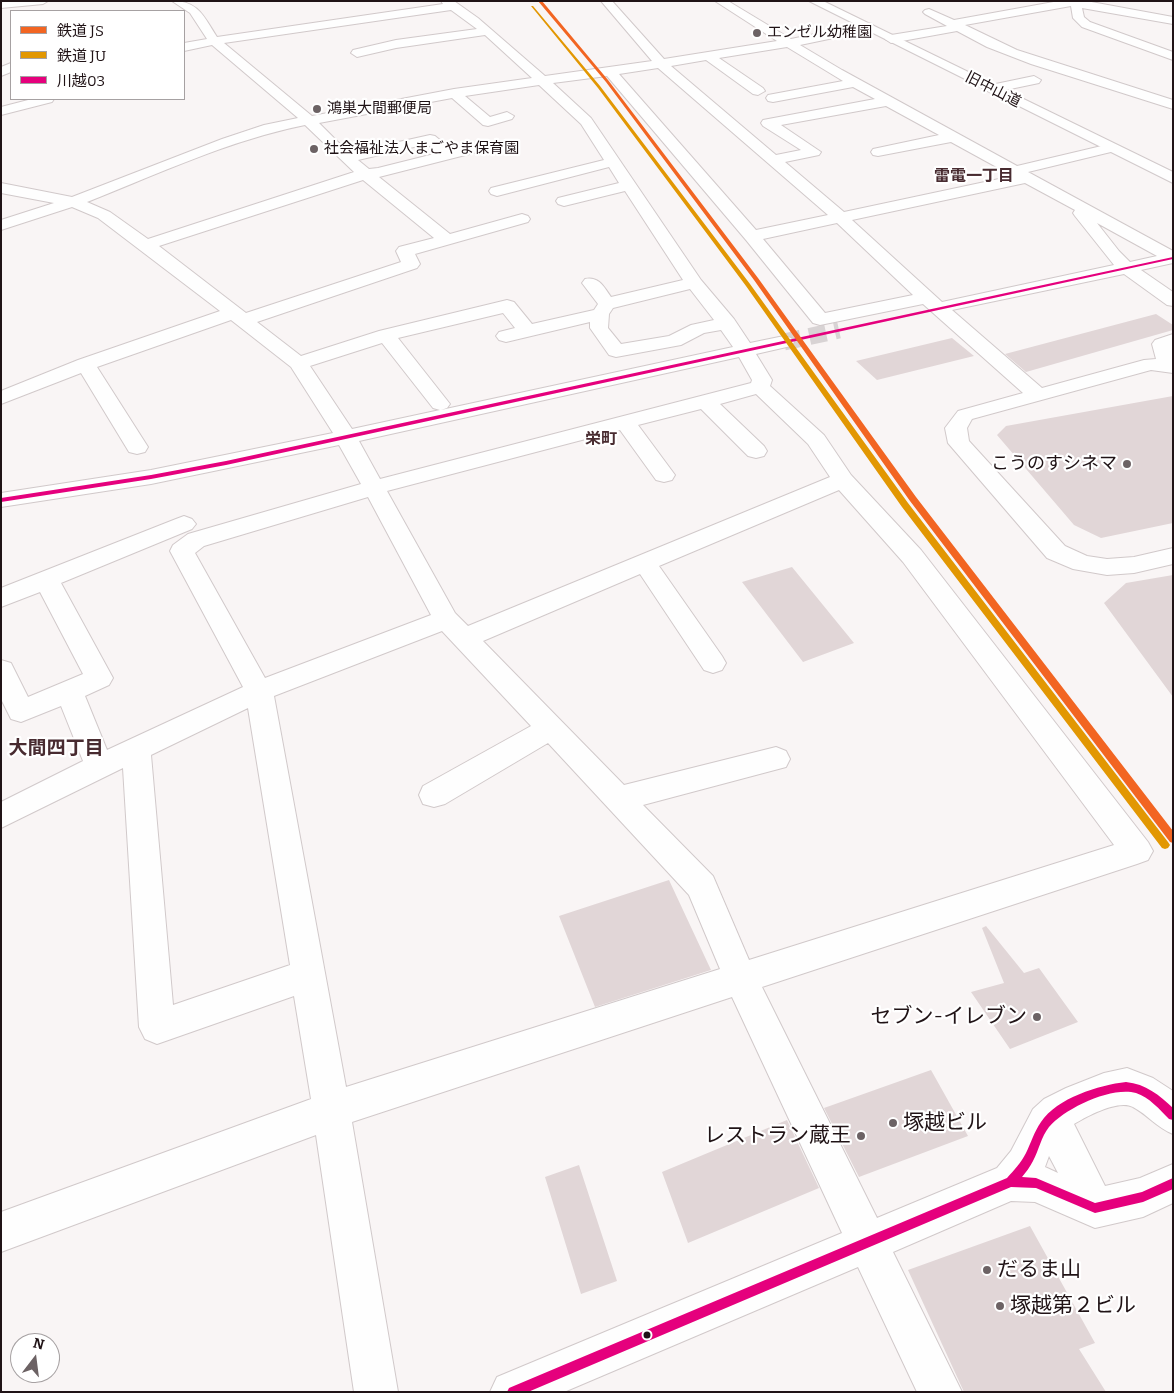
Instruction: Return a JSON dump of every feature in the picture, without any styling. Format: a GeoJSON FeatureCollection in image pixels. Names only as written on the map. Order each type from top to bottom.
{"type":"FeatureCollection","features":[{"type":"Feature","properties":{"kind":"street"},"geometry":{"type":"LineString","coordinates":[[1,5],[44,1]]}},
{"type":"Feature","properties":{"kind":"street"},"geometry":{"type":"LineString","coordinates":[[177,1],[214,41],[308,120],[346,158],[446,240]]}},
{"type":"Feature","properties":{"kind":"street"},"geometry":{"type":"LineString","coordinates":[[606,1],[662,64],[840,217],[1038,395]]}},
{"type":"Feature","properties":{"kind":"street"},"geometry":{"type":"LineString","coordinates":[[720,1],[838,73],[1173,258]]}},
{"type":"Feature","properties":{"kind":"street","name":"旧中山道"},"geometry":{"type":"LineString","coordinates":[[814,1],[1173,178]]}},
{"type":"Feature","properties":{"kind":"street"},"geometry":{"type":"LineString","coordinates":[[929,1],[944,10],[929,12],[992,44],[1093,80],[1137,91],[1173,105]]}},
{"type":"Feature","properties":{"kind":"street"},"geometry":{"type":"LineString","coordinates":[[999,4],[1016,1]]}},
{"type":"Feature","properties":{"kind":"street"},"geometry":{"type":"LineString","coordinates":[[1072,1],[1077,1],[1084,5],[1173,21]]}},
{"type":"Feature","properties":{"kind":"street"},"geometry":{"type":"LineString","coordinates":[[891,39],[1077,1]]}},
{"type":"Feature","properties":{"kind":"street"},"geometry":{"type":"LineString","coordinates":[[1077,1],[1075,10],[1080,20],[1094,28],[1171,55]]}},
{"type":"Feature","properties":{"kind":"street"},"geometry":{"type":"LineString","coordinates":[[185,47],[450,4],[487,31],[544,80],[586,121],[694,282],[741,345],[762,380],[760,387]]}},
{"type":"Feature","properties":{"kind":"street"},"geometry":{"type":"LineString","coordinates":[[1064,23],[1080,20]]}},
{"type":"Feature","properties":{"kind":"street"},"geometry":{"type":"LineString","coordinates":[[1,226],[73,202],[227,142],[269,128],[454,93],[662,64],[790,43],[868,27]]}},
{"type":"Feature","properties":{"kind":"street"},"geometry":{"type":"LineString","coordinates":[[357,52],[396,44],[487,31]]}},
{"type":"Feature","properties":{"kind":"street"},"geometry":{"type":"LineString","coordinates":[[1146,60],[1171,55]]}},
{"type":"Feature","properties":{"kind":"street"},"geometry":{"type":"LineString","coordinates":[[709,56],[758,91]]}},
{"type":"Feature","properties":{"kind":"street"},"geometry":{"type":"LineString","coordinates":[[610,72],[752,236],[820,319],[1077,292],[1091,286],[1110,282],[1119,268]]}},
{"type":"Feature","properties":{"kind":"street"},"geometry":{"type":"LineString","coordinates":[[782,83],[838,73]]}},
{"type":"Feature","properties":{"kind":"street"},"geometry":{"type":"LineString","coordinates":[[992,89],[1034,80]]}},
{"type":"Feature","properties":{"kind":"street"},"geometry":{"type":"LineString","coordinates":[[773,98],[856,82]]}},
{"type":"Feature","properties":{"kind":"street"},"geometry":{"type":"LineString","coordinates":[[454,93],[488,122],[507,116]]}},
{"type":"Feature","properties":{"kind":"street"},"geometry":{"type":"LineString","coordinates":[[1,111],[43,100]]}},
{"type":"Feature","properties":{"kind":"street"},"geometry":{"type":"LineString","coordinates":[[774,160],[814,152],[768,123],[889,101]]}},
{"type":"Feature","properties":{"kind":"street"},"geometry":{"type":"LineString","coordinates":[[878,152],[952,137]]}},
{"type":"Feature","properties":{"kind":"street"},"geometry":{"type":"LineString","coordinates":[[346,158],[430,139],[450,155]]}},
{"type":"Feature","properties":{"kind":"street"},"geometry":{"type":"LineString","coordinates":[[146,245],[365,174],[378,173],[480,148]]}},
{"type":"Feature","properties":{"kind":"street"},"geometry":{"type":"LineString","coordinates":[[752,236],[1020,175],[1110,148]]}},
{"type":"Feature","properties":{"kind":"street"},"geometry":{"type":"LineString","coordinates":[[496,191],[613,162]]}},
{"type":"Feature","properties":{"kind":"street"},"geometry":{"type":"LineString","coordinates":[[564,201],[629,186]]}},
{"type":"Feature","properties":{"kind":"street"},"geometry":{"type":"LineString","coordinates":[[1,188],[73,202],[104,215],[146,245],[298,363],[346,437],[373,488],[455,628],[702,886],[740,978],[940,1392]]}},
{"type":"Feature","properties":{"kind":"street"},"geometry":{"type":"LineString","coordinates":[[1075,205],[1113,254],[1119,268]]}},
{"type":"Feature","properties":{"kind":"street"},"geometry":{"type":"LineString","coordinates":[[1,398],[85,364],[411,264],[405,251],[522,219]]}},
{"type":"Feature","properties":{"kind":"street"},"geometry":{"type":"LineString","coordinates":[[1119,268],[1173,258]]}},
{"type":"Feature","properties":{"kind":"street"},"geometry":{"type":"LineString","coordinates":[[839,330],[1105,264],[1119,268],[1173,301]]}},
{"type":"Feature","properties":{"kind":"street"},"geometry":{"type":"LineString","coordinates":[[506,336],[694,282]]}},
{"type":"Feature","properties":{"kind":"street"},"geometry":{"type":"LineString","coordinates":[[591,283],[603,309],[599,328],[616,352],[674,341],[698,329],[741,345]]}},
{"type":"Feature","properties":{"kind":"street"},"geometry":{"type":"LineString","coordinates":[[298,363],[386,335],[507,306],[527,331]]}},
{"type":"Feature","properties":{"kind":"street"},"geometry":{"type":"LineString","coordinates":[[386,335],[440,404]]}},
{"type":"Feature","properties":{"kind":"street"},"geometry":{"type":"LineString","coordinates":[[1173,340],[1162,344],[1170,366],[1151,364],[966,414],[955,426],[955,435],[959,443],[1056,552],[1082,563],[1107,568],[1134,565],[1173,556]]}},
{"type":"Feature","properties":{"kind":"street"},"geometry":{"type":"LineString","coordinates":[[346,437],[377,419],[619,367],[633,359],[741,345],[784,342]]}},
{"type":"Feature","properties":{"kind":"street"},"geometry":{"type":"LineString","coordinates":[[1,500],[151,477],[226,463],[381,428],[387,435],[401,436],[741,345]]}},
{"type":"Feature","properties":{"kind":"street"},"geometry":{"type":"LineString","coordinates":[[85,364],[137,447]]}},
{"type":"Feature","properties":{"kind":"street"},"geometry":{"type":"LineString","coordinates":[[1,598],[47,581],[185,523],[373,488],[760,387]]}},
{"type":"Feature","properties":{"kind":"street"},"geometry":{"type":"LineString","coordinates":[[1,1232],[330,1111],[1137,851],[912,556],[843,480],[816,440],[760,387]]}},
{"type":"Feature","properties":{"kind":"street"},"geometry":{"type":"LineString","coordinates":[[705,401],[756,451]]}},
{"type":"Feature","properties":{"kind":"street"},"geometry":{"type":"LineString","coordinates":[[624,421],[664,475]]}},
{"type":"Feature","properties":{"kind":"street"},"geometry":{"type":"LineString","coordinates":[[1,816],[100,766],[259,691],[455,628],[644,562],[843,480]]}},
{"type":"Feature","properties":{"kind":"street"},"geometry":{"type":"LineString","coordinates":[[185,523],[182,551],[259,691],[308,975],[376,1392]]}},
{"type":"Feature","properties":{"kind":"street"},"geometry":{"type":"LineString","coordinates":[[644,562],[713,663]]}},
{"type":"Feature","properties":{"kind":"street"},"geometry":{"type":"LineString","coordinates":[[1,670],[21,711],[99,678],[47,581]]}},
{"type":"Feature","properties":{"kind":"street"},"geometry":{"type":"LineString","coordinates":[[69,692],[100,766]]}},
{"type":"Feature","properties":{"kind":"street"},"geometry":{"type":"LineString","coordinates":[[434,795],[550,729]]}},
{"type":"Feature","properties":{"kind":"street"},"geometry":{"type":"LineString","coordinates":[[136,749],[157,1027],[308,975]]}},
{"type":"Feature","properties":{"kind":"street"},"geometry":{"type":"LineString","coordinates":[[617,799],[776,758]]}},
{"type":"Feature","properties":{"kind":"street"},"geometry":{"type":"LineString","coordinates":[[512,1392],[1010,1182],[1025,1166],[1040,1133],[1051,1118],[1081,1100],[1120,1086],[1134,1088],[1156,1100],[1173,1114]]}},
{"type":"Feature","properties":{"kind":"street"},"geometry":{"type":"LineString","coordinates":[[1051,1118],[1094,1208]]}},
{"type":"Feature","properties":{"kind":"street"},"geometry":{"type":"LineString","coordinates":[[1010,1182],[1036,1183],[1094,1208],[1143,1197],[1173,1183]]}},
{"type":"Feature","properties":{"kind":"building"},"geometry":{"type":"Polygon","coordinates":[[[1156,314],[1173,325],[1173,330],[1026,372],[1005,354],[1156,314]]]}},
{"type":"Feature","properties":{"kind":"building"},"geometry":{"type":"Polygon","coordinates":[[[952,338],[974,356],[877,380],[856,361],[952,338]]]}},
{"type":"Feature","properties":{"kind":"building"},"geometry":{"type":"Polygon","coordinates":[[[1173,396],[1173,523],[1101,538],[1074,525],[997,435],[1006,426],[1173,396]]]}},
{"type":"Feature","properties":{"kind":"building"},"geometry":{"type":"Polygon","coordinates":[[[792,567],[854,643],[803,662],[742,582],[792,567]]]}},
{"type":"Feature","properties":{"kind":"building"},"geometry":{"type":"Polygon","coordinates":[[[1173,575],[1173,697],[1104,603],[1126,583],[1173,575]]]}},
{"type":"Feature","properties":{"kind":"building"},"geometry":{"type":"Polygon","coordinates":[[[669,880],[711,970],[595,1007],[559,916],[669,880]]]}},
{"type":"Feature","properties":{"kind":"building"},"geometry":{"type":"Polygon","coordinates":[[[986,926],[1024,973],[1039,968],[1078,1022],[1010,1049],[971,992],[1004,983],[982,928],[986,926]]]}},
{"type":"Feature","properties":{"kind":"building","name":"塚越ビル"},"geometry":{"type":"Polygon","coordinates":[[[931,1070],[968,1136],[859,1177],[824,1108],[931,1070]]]}},
{"type":"Feature","properties":{"kind":"building"},"geometry":{"type":"Polygon","coordinates":[[[787,1120],[819,1188],[688,1243],[662,1172],[787,1120]]]}},
{"type":"Feature","properties":{"kind":"building"},"geometry":{"type":"Polygon","coordinates":[[[579,1165],[617,1281],[581,1294],[545,1177],[579,1165]]]}},
{"type":"Feature","properties":{"kind":"building","name":"塚越第２ビル"},"geometry":{"type":"Polygon","coordinates":[[[1030,1226],[1095,1343],[1079,1349],[1106,1392],[964,1392],[908,1270],[1030,1226]]]}},
{"type":"Feature","properties":{"kind":"tunnel"},"geometry":{"type":"LineString","coordinates":[[784,342],[839,330]]}},
{"type":"Feature","properties":{"kind":"rail line","name":"JS"},"geometry":{"type":"LineString","coordinates":[[540,1],[607,81],[756,279],[913,499],[1173,839]]}},
{"type":"Feature","properties":{"kind":"rail line","name":"JU"},"geometry":{"type":"LineString","coordinates":[[532,7],[599,87],[748,285],[905,505],[1165,845]]}},
{"type":"Feature","properties":{"kind":"transit line","name":"川越03"},"geometry":{"type":"LineString","coordinates":[[1,500],[151,477],[226,463],[1173,258]]}},
{"type":"Feature","properties":{"kind":"transit line","name":"川越03"},"geometry":{"type":"LineString","coordinates":[[1011,1182],[1029,1158],[1046,1123],[1062,1109],[1088,1096],[1114,1088],[1136,1088],[1151,1096],[1173,1115]]}},
{"type":"Feature","properties":{"kind":"transit line","name":"川越03"},"geometry":{"type":"LineString","coordinates":[[513,1392],[1011,1182],[1036,1183],[1095,1208],[1143,1197],[1173,1183]]}},
{"type":"Feature","properties":{"kind":"place","name":"エンゼル幼稚園"},"geometry":{"type":"Point","coordinates":[757,33]}},
{"type":"Feature","properties":{"kind":"place","name":"鴻巣大間郵便局"},"geometry":{"type":"Point","coordinates":[317,109]}},
{"type":"Feature","properties":{"kind":"place","name":"社会福祉法人まごやま保育園"},"geometry":{"type":"Point","coordinates":[314,149]}},
{"type":"Feature","properties":{"kind":"place","name":"こうのすシネマ"},"geometry":{"type":"Point","coordinates":[1127,464]}},
{"type":"Feature","properties":{"kind":"place","name":"セブン-イレブン"},"geometry":{"type":"Point","coordinates":[1037,1017]}},
{"type":"Feature","properties":{"kind":"place","name":"塚越ビル"},"geometry":{"type":"Point","coordinates":[893,1123]}},
{"type":"Feature","properties":{"kind":"place","name":"レストラン蔵王"},"geometry":{"type":"Point","coordinates":[861,1136]}},
{"type":"Feature","properties":{"kind":"place","name":"だるま山"},"geometry":{"type":"Point","coordinates":[987,1270]}},
{"type":"Feature","properties":{"kind":"place","name":"塚越第２ビル"},"geometry":{"type":"Point","coordinates":[1000,1306]}},
{"type":"Feature","properties":{"kind":"district","name":"雷電一丁目"},"geometry":{"type":"Point","coordinates":[974,177]}},
{"type":"Feature","properties":{"kind":"district","name":"栄町"},"geometry":{"type":"Point","coordinates":[601,440]}},
{"type":"Feature","properties":{"kind":"district","name":"大間四丁目"},"geometry":{"type":"Point","coordinates":[56,749]}}]}
